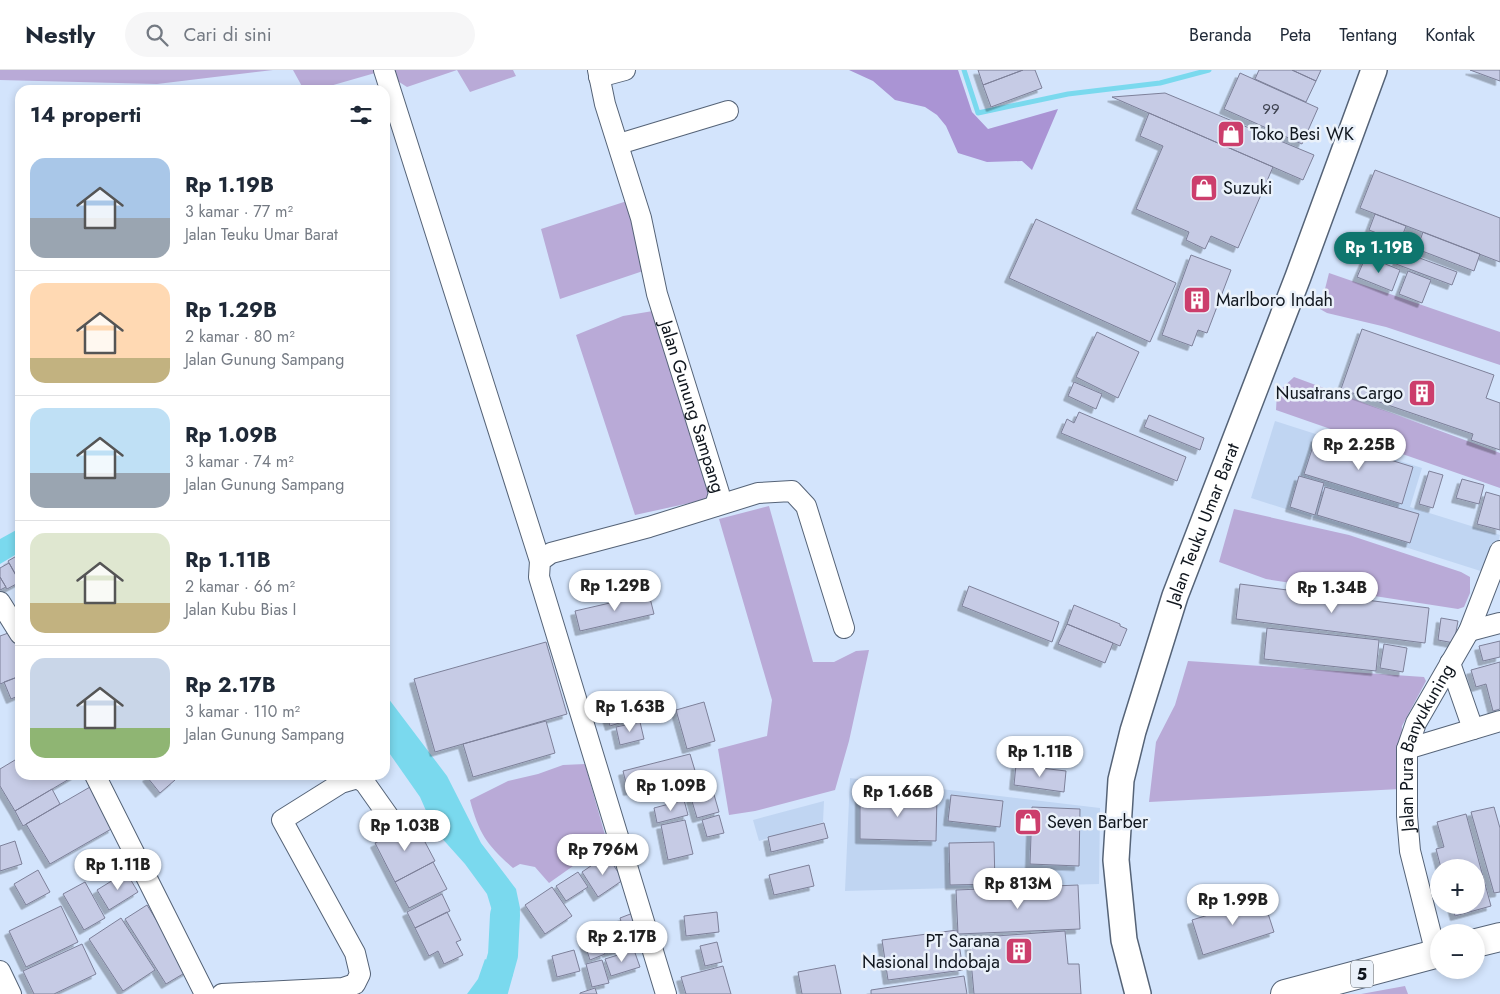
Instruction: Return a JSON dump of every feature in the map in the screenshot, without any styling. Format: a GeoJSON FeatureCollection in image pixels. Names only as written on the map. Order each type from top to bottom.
{"type":"FeatureCollection","features":[{"type":"Feature","properties":{"kind":"highway"},"geometry":{"type":"LineString","coordinates":[[1485,941],[1500,937]]}},
{"type":"Feature","properties":{"kind":"highway","name":"5"},"geometry":{"type":"LineString","coordinates":[[1285,994],[1430,956]]}},
{"type":"Feature","properties":{"kind":"main road","name":"Jalan Teuku Umar Barat"},"geometry":{"type":"LineString","coordinates":[[1138,994],[1124,940],[1116,860],[1121,780],[1131,740],[1175,596],[1298,277],[1374,70]]}},
{"type":"Feature","properties":{"kind":"street"},"geometry":{"type":"LineString","coordinates":[[384,70],[389,85]]}},
{"type":"Feature","properties":{"kind":"street"},"geometry":{"type":"LineString","coordinates":[[598,74],[625,70]]}},
{"type":"Feature","properties":{"kind":"street","name":"Jalan Gunung Sampang"},"geometry":{"type":"LineString","coordinates":[[540,561],[551,553],[649,527],[715,506],[719,493],[657,294],[641,218],[605,104],[598,74]]}},
{"type":"Feature","properties":{"kind":"street"},"geometry":{"type":"LineString","coordinates":[[390,89],[540,561],[539,577],[666,994]]}},
{"type":"Feature","properties":{"kind":"street"},"geometry":{"type":"LineString","coordinates":[[619,144],[728,111]]}},
{"type":"Feature","properties":{"kind":"street"},"geometry":{"type":"LineString","coordinates":[[715,506],[758,493],[792,491],[806,506],[844,628]]}},
{"type":"Feature","properties":{"kind":"street","name":"Jalan Pura Banyukuning"},"geometry":{"type":"LineString","coordinates":[[1430,927],[1410,851],[1407,816],[1407,749],[1416,723],[1469,631],[1500,551]]}},
{"type":"Feature","properties":{"kind":"street"},"geometry":{"type":"LineString","coordinates":[[0,602],[15,626]]}},
{"type":"Feature","properties":{"kind":"street"},"geometry":{"type":"LineString","coordinates":[[1469,631],[1500,623]]}},
{"type":"Feature","properties":{"kind":"street"},"geometry":{"type":"LineString","coordinates":[[1450,663],[1473,730]]}},
{"type":"Feature","properties":{"kind":"street"},"geometry":{"type":"LineString","coordinates":[[1407,749],[1500,721]]}},
{"type":"Feature","properties":{"kind":"street"},"geometry":{"type":"LineString","coordinates":[[98,780],[205,994]]}},
{"type":"Feature","properties":{"kind":"street"},"geometry":{"type":"LineString","coordinates":[[222,994],[343,988],[355,984],[360,974],[355,953],[282,820],[341,783],[351,780]]}},
{"type":"Feature","properties":{"kind":"street"},"geometry":{"type":"LineString","coordinates":[[361,780],[365,783],[394,824]]}},
{"type":"Feature","properties":{"kind":"street"},"geometry":{"type":"LineString","coordinates":[[0,971],[11,994]]}},
{"type":"Feature","properties":{"kind":"shaded area"},"geometry":{"type":"Polygon","coordinates":[[[0,70],[273,70],[157,84],[0,80],[0,70]]]}},
{"type":"Feature","properties":{"kind":"shaded area"},"geometry":{"type":"Polygon","coordinates":[[[293,70],[457,70],[407,87],[382,71],[333,85],[301,85],[293,70]]]}},
{"type":"Feature","properties":{"kind":"shaded area"},"geometry":{"type":"Polygon","coordinates":[[[457,70],[513,70],[516,76],[470,92],[457,70]]]}},
{"type":"Feature","properties":{"kind":"shaded area"},"geometry":{"type":"Polygon","coordinates":[[[849,70],[958,70],[972,112],[988,129],[1058,109],[1032,170],[1022,161],[987,162],[958,153],[946,126],[937,115],[925,107],[895,100],[873,81],[849,70]]]}},
{"type":"Feature","properties":{"kind":"shaded area"},"geometry":{"type":"Polygon","coordinates":[[[627,201],[646,270],[560,299],[541,229],[627,201]]]}},
{"type":"Feature","properties":{"kind":"shaded area"},"geometry":{"type":"Polygon","coordinates":[[[1329,273],[1500,332],[1500,365],[1386,327],[1327,313],[1320,309],[1329,273]]]}},
{"type":"Feature","properties":{"kind":"shaded area"},"geometry":{"type":"Polygon","coordinates":[[[659,310],[712,492],[708,499],[635,515],[576,335],[623,316],[659,310]]]}},
{"type":"Feature","properties":{"kind":"shaded area"},"geometry":{"type":"Polygon","coordinates":[[[1294,377],[1500,453],[1500,488],[1276,410],[1277,393],[1294,377]]]}},
{"type":"Feature","properties":{"kind":"shaded area"},"geometry":{"type":"Polygon","coordinates":[[[1275,421],[1422,468],[1410,507],[1500,535],[1490,574],[1251,498],[1275,421]]]}},
{"type":"Feature","properties":{"kind":"shaded area"},"geometry":{"type":"Polygon","coordinates":[[[769,506],[813,662],[834,662],[856,651],[869,650],[849,741],[835,790],[755,811],[729,815],[718,749],[767,736],[772,700],[719,519],[769,506]]]}},
{"type":"Feature","properties":{"kind":"shaded area"},"geometry":{"type":"Polygon","coordinates":[[[1234,509],[1349,535],[1461,572],[1470,577],[1470,593],[1464,607],[1458,609],[1266,579],[1219,562],[1234,509]]]}},
{"type":"Feature","properties":{"kind":"shaded area"},"geometry":{"type":"Polygon","coordinates":[[[1188,661],[1424,677],[1426,681],[1402,726],[1400,789],[1149,802],[1156,742],[1175,705],[1188,661]]]}},
{"type":"Feature","properties":{"kind":"shaded area"},"geometry":{"type":"Polygon","coordinates":[[[585,764],[607,842],[549,883],[535,867],[520,864],[513,868],[485,838],[477,822],[470,800],[508,781],[538,774],[563,765],[585,764]]]}},
{"type":"Feature","properties":{"kind":"shaded area"},"geometry":{"type":"Polygon","coordinates":[[[850,778],[1100,808],[1099,884],[845,891],[850,778]]]}},
{"type":"Feature","properties":{"kind":"shaded area"},"geometry":{"type":"Polygon","coordinates":[[[824,801],[823,822],[759,841],[753,820],[824,801]]]}},
{"type":"Feature","properties":{"kind":"shaded area"},"geometry":{"type":"Polygon","coordinates":[[[1405,986],[1408,994],[1361,994],[1405,986]]]}},
{"type":"Feature","properties":{"kind":"water"},"geometry":{"type":"Polygon","coordinates":[[[15,531],[15,555],[0,564],[0,539],[15,531]]]}},
{"type":"Feature","properties":{"kind":"water"},"geometry":{"type":"Polygon","coordinates":[[[390,701],[447,776],[481,843],[516,889],[520,908],[516,961],[489,949],[496,924],[487,894],[465,864],[439,835],[420,797],[390,754],[390,701]]]}},
{"type":"Feature","properties":{"kind":"water"},"geometry":{"type":"Polygon","coordinates":[[[485,959],[513,975],[503,994],[467,994],[478,979],[485,959]]]}},
{"type":"Feature","properties":{"kind":"building"},"geometry":{"type":"Polygon","coordinates":[[[978,70],[1023,70],[983,85],[978,70]]]}},
{"type":"Feature","properties":{"kind":"building"},"geometry":{"type":"Polygon","coordinates":[[[1023,70],[1035,70],[1042,88],[991,107],[983,85],[1023,70]]]}},
{"type":"Feature","properties":{"kind":"building"},"geometry":{"type":"Polygon","coordinates":[[[1259,70],[1292,70],[1316,81],[1306,102],[1255,79],[1259,70]]]}},
{"type":"Feature","properties":{"kind":"building"},"geometry":{"type":"Polygon","coordinates":[[[1292,70],[1321,70],[1316,81],[1292,70]]]}},
{"type":"Feature","properties":{"kind":"building"},"geometry":{"type":"Polygon","coordinates":[[[1470,70],[1500,70],[1500,81],[1470,70]]]}},
{"type":"Feature","properties":{"kind":"building"},"geometry":{"type":"Polygon","coordinates":[[[1240,73],[1318,108],[1302,144],[1224,109],[1240,73]]]}},
{"type":"Feature","properties":{"kind":"building","name":"Toko Besi WK"},"geometry":{"type":"Polygon","coordinates":[[[1165,93],[1314,155],[1303,180],[1112,97],[1165,93]]]}},
{"type":"Feature","properties":{"kind":"building","name":"Suzuki"},"geometry":{"type":"Polygon","coordinates":[[[1149,113],[1273,167],[1238,248],[1211,236],[1205,249],[1186,240],[1189,232],[1136,209],[1163,146],[1140,136],[1149,113]]]}},
{"type":"Feature","properties":{"kind":"building"},"geometry":{"type":"Polygon","coordinates":[[[1375,170],[1500,218],[1500,262],[1360,208],[1375,170]]]}},
{"type":"Feature","properties":{"kind":"building"},"geometry":{"type":"Polygon","coordinates":[[[1375,214],[1406,226],[1400,242],[1369,230],[1375,214]]]}},
{"type":"Feature","properties":{"kind":"building"},"geometry":{"type":"Polygon","coordinates":[[[1036,219],[1176,283],[1150,342],[1009,278],[1036,219]]]}},
{"type":"Feature","properties":{"kind":"building"},"geometry":{"type":"Polygon","coordinates":[[[1423,232],[1480,254],[1474,271],[1417,249],[1423,232]]]}},
{"type":"Feature","properties":{"kind":"building"},"geometry":{"type":"Polygon","coordinates":[[[1401,251],[1457,272],[1452,285],[1396,264],[1401,251]]]}},
{"type":"Feature","properties":{"kind":"building","name":"Marlboro Indah"},"geometry":{"type":"Polygon","coordinates":[[[1191,255],[1231,270],[1207,333],[1198,330],[1192,346],[1162,335],[1191,255]]]}},
{"type":"Feature","properties":{"kind":"building"},"geometry":{"type":"Polygon","coordinates":[[[1366,256],[1400,270],[1392,291],[1357,277],[1366,256]]]}},
{"type":"Feature","properties":{"kind":"building"},"geometry":{"type":"Polygon","coordinates":[[[1408,271],[1431,280],[1422,303],[1399,294],[1408,271]]]}},
{"type":"Feature","properties":{"kind":"building","name":"Nusatrans Cargo"},"geometry":{"type":"Polygon","coordinates":[[[1362,329],[1494,375],[1486,398],[1500,403],[1500,450],[1471,440],[1473,434],[1341,389],[1362,329]]]}},
{"type":"Feature","properties":{"kind":"building"},"geometry":{"type":"Polygon","coordinates":[[[1097,332],[1139,352],[1118,398],[1076,377],[1097,332]]]}},
{"type":"Feature","properties":{"kind":"building"},"geometry":{"type":"Polygon","coordinates":[[[1074,382],[1102,394],[1096,409],[1068,396],[1074,382]]]}},
{"type":"Feature","properties":{"kind":"building"},"geometry":{"type":"Polygon","coordinates":[[[1079,412],[1186,457],[1177,481],[1061,433],[1067,419],[1074,423],[1079,412]]]}},
{"type":"Feature","properties":{"kind":"building"},"geometry":{"type":"Polygon","coordinates":[[[1149,415],[1204,438],[1200,450],[1144,427],[1149,415]]]}},
{"type":"Feature","properties":{"kind":"building"},"geometry":{"type":"Polygon","coordinates":[[[1316,437],[1413,467],[1402,504],[1304,474],[1316,437]]]}},
{"type":"Feature","properties":{"kind":"building"},"geometry":{"type":"Polygon","coordinates":[[[1429,471],[1443,475],[1433,508],[1419,504],[1429,471]]]}},
{"type":"Feature","properties":{"kind":"building"},"geometry":{"type":"Polygon","coordinates":[[[1299,476],[1324,483],[1315,515],[1290,507],[1299,476]]]}},
{"type":"Feature","properties":{"kind":"building"},"geometry":{"type":"Polygon","coordinates":[[[1462,479],[1484,485],[1479,504],[1456,498],[1462,479]]]}},
{"type":"Feature","properties":{"kind":"building"},"geometry":{"type":"Polygon","coordinates":[[[1325,487],[1419,514],[1410,543],[1317,515],[1325,487]]]}},
{"type":"Feature","properties":{"kind":"building"},"geometry":{"type":"Polygon","coordinates":[[[1486,492],[1500,496],[1500,530],[1477,524],[1486,492]]]}},
{"type":"Feature","properties":{"kind":"building"},"geometry":{"type":"Polygon","coordinates":[[[15,557],[15,574],[8,561],[15,557]]]}},
{"type":"Feature","properties":{"kind":"building"},"geometry":{"type":"Polygon","coordinates":[[[9,563],[15,573],[15,585],[7,589],[0,577],[0,568],[9,563]]]}},
{"type":"Feature","properties":{"kind":"building"},"geometry":{"type":"Polygon","coordinates":[[[0,577],[6,587],[0,590],[0,577]]]}},
{"type":"Feature","properties":{"kind":"building"},"geometry":{"type":"Polygon","coordinates":[[[1240,584],[1429,608],[1425,643],[1236,619],[1240,584]]]}},
{"type":"Feature","properties":{"kind":"building"},"geometry":{"type":"Polygon","coordinates":[[[969,586],[1059,622],[1052,642],[962,606],[969,586]]]}},
{"type":"Feature","properties":{"kind":"building"},"geometry":{"type":"Polygon","coordinates":[[[649,594],[654,614],[580,631],[575,611],[649,594]]]}},
{"type":"Feature","properties":{"kind":"building"},"geometry":{"type":"Polygon","coordinates":[[[1074,605],[1120,624],[1120,626],[1127,629],[1120,646],[1067,624],[1074,605]]]}},
{"type":"Feature","properties":{"kind":"building"},"geometry":{"type":"Polygon","coordinates":[[[1441,618],[1458,621],[1454,643],[1438,640],[1441,618]]]}},
{"type":"Feature","properties":{"kind":"building"},"geometry":{"type":"Polygon","coordinates":[[[1067,624],[1113,643],[1105,663],[1058,644],[1067,624]]]}},
{"type":"Feature","properties":{"kind":"building"},"geometry":{"type":"Polygon","coordinates":[[[1267,628],[1379,640],[1376,671],[1264,659],[1267,628]]]}},
{"type":"Feature","properties":{"kind":"building"},"geometry":{"type":"Polygon","coordinates":[[[11,632],[15,642],[15,678],[0,684],[0,636],[11,632]]]}},
{"type":"Feature","properties":{"kind":"building"},"geometry":{"type":"Polygon","coordinates":[[[1500,641],[1500,657],[1483,661],[1479,646],[1500,641]]]}},
{"type":"Feature","properties":{"kind":"building"},"geometry":{"type":"Polygon","coordinates":[[[546,642],[567,714],[435,752],[414,679],[546,642]]]}},
{"type":"Feature","properties":{"kind":"building"},"geometry":{"type":"Polygon","coordinates":[[[1384,644],[1407,648],[1403,672],[1380,668],[1384,644]]]}},
{"type":"Feature","properties":{"kind":"building"},"geometry":{"type":"Polygon","coordinates":[[[1500,662],[1500,709],[1493,711],[1486,684],[1476,687],[1471,670],[1500,662]]]}},
{"type":"Feature","properties":{"kind":"building"},"geometry":{"type":"Polygon","coordinates":[[[15,678],[15,697],[11,699],[4,682],[15,678]]]}},
{"type":"Feature","properties":{"kind":"building"},"geometry":{"type":"Polygon","coordinates":[[[704,702],[715,741],[687,749],[676,710],[704,702]]]}},
{"type":"Feature","properties":{"kind":"building"},"geometry":{"type":"Polygon","coordinates":[[[631,705],[635,718],[610,726],[606,713],[631,705]]]}},
{"type":"Feature","properties":{"kind":"building"},"geometry":{"type":"Polygon","coordinates":[[[546,721],[555,753],[473,777],[463,744],[546,721]]]}},
{"type":"Feature","properties":{"kind":"building"},"geometry":{"type":"Polygon","coordinates":[[[640,722],[644,739],[620,745],[616,727],[640,722]]]}},
{"type":"Feature","properties":{"kind":"building"},"geometry":{"type":"Polygon","coordinates":[[[690,754],[696,774],[628,791],[623,771],[690,754]]]}},
{"type":"Feature","properties":{"kind":"building"},"geometry":{"type":"Polygon","coordinates":[[[15,760],[15,780],[68,780],[15,811],[0,786],[0,769],[15,760]]]}},
{"type":"Feature","properties":{"kind":"building"},"geometry":{"type":"Polygon","coordinates":[[[1016,765],[1066,771],[1064,792],[1014,785],[1016,765]]]}},
{"type":"Feature","properties":{"kind":"building"},"geometry":{"type":"Polygon","coordinates":[[[149,780],[175,780],[160,793],[149,780]]]}},
{"type":"Feature","properties":{"kind":"building"},"geometry":{"type":"Polygon","coordinates":[[[90,787],[113,828],[50,864],[26,824],[90,787]]]}},
{"type":"Feature","properties":{"kind":"building"},"geometry":{"type":"Polygon","coordinates":[[[52,789],[60,804],[23,826],[15,811],[52,789]]]}},
{"type":"Feature","properties":{"kind":"building"},"geometry":{"type":"Polygon","coordinates":[[[713,791],[719,812],[697,818],[691,798],[713,791]]]}},
{"type":"Feature","properties":{"kind":"building"},"geometry":{"type":"Polygon","coordinates":[[[860,795],[937,797],[936,841],[860,839],[860,795]]]}},
{"type":"Feature","properties":{"kind":"building"},"geometry":{"type":"Polygon","coordinates":[[[951,795],[1003,801],[1000,827],[948,821],[951,795]]]}},
{"type":"Feature","properties":{"kind":"building"},"geometry":{"type":"Polygon","coordinates":[[[684,800],[688,815],[657,823],[654,808],[684,800]]]}},
{"type":"Feature","properties":{"kind":"building"},"geometry":{"type":"Polygon","coordinates":[[[1032,807],[1080,809],[1079,866],[1030,864],[1032,807]]]}},
{"type":"Feature","properties":{"kind":"building"},"geometry":{"type":"Polygon","coordinates":[[[1494,807],[1500,828],[1500,892],[1494,893],[1471,812],[1494,807]]]}},
{"type":"Feature","properties":{"kind":"building"},"geometry":{"type":"Polygon","coordinates":[[[1466,814],[1478,859],[1439,859],[1436,849],[1444,847],[1437,822],[1466,814]]]}},
{"type":"Feature","properties":{"kind":"building"},"geometry":{"type":"Polygon","coordinates":[[[719,815],[724,833],[707,837],[702,820],[719,815]]]}},
{"type":"Feature","properties":{"kind":"building"},"geometry":{"type":"Polygon","coordinates":[[[685,820],[693,854],[668,860],[661,825],[685,820]]]}},
{"type":"Feature","properties":{"kind":"building"},"geometry":{"type":"Polygon","coordinates":[[[415,823],[435,861],[395,882],[375,843],[415,823]]]}},
{"type":"Feature","properties":{"kind":"building"},"geometry":{"type":"Polygon","coordinates":[[[824,823],[828,838],[771,852],[768,837],[824,823]]]}},
{"type":"Feature","properties":{"kind":"building"},"geometry":{"type":"Polygon","coordinates":[[[15,841],[22,864],[0,871],[0,846],[15,841]]]}},
{"type":"Feature","properties":{"kind":"building"},"geometry":{"type":"Polygon","coordinates":[[[994,842],[995,884],[950,885],[949,843],[994,842]]]}},
{"type":"Feature","properties":{"kind":"building"},"geometry":{"type":"Polygon","coordinates":[[[607,855],[623,880],[598,897],[582,872],[607,855]]]}},
{"type":"Feature","properties":{"kind":"building"},"geometry":{"type":"Polygon","coordinates":[[[433,862],[447,889],[409,908],[395,882],[433,862]]]}},
{"type":"Feature","properties":{"kind":"building"},"geometry":{"type":"Polygon","coordinates":[[[809,865],[814,886],[774,895],[769,875],[809,865]]]}},
{"type":"Feature","properties":{"kind":"building"},"geometry":{"type":"Polygon","coordinates":[[[38,870],[50,892],[26,905],[14,884],[38,870]]]}},
{"type":"Feature","properties":{"kind":"building"},"geometry":{"type":"Polygon","coordinates":[[[126,872],[138,892],[109,910],[97,890],[126,872]]]}},
{"type":"Feature","properties":{"kind":"building"},"geometry":{"type":"Polygon","coordinates":[[[578,872],[588,887],[566,901],[556,886],[578,872]]]}},
{"type":"Feature","properties":{"kind":"building"},"geometry":{"type":"Polygon","coordinates":[[[85,882],[105,918],[84,930],[63,894],[85,882]]]}},
{"type":"Feature","properties":{"kind":"building"},"geometry":{"type":"Polygon","coordinates":[[[1485,884],[1491,906],[1485,908],[1485,884]]]}},
{"type":"Feature","properties":{"kind":"building"},"geometry":{"type":"Polygon","coordinates":[[[1078,885],[1080,929],[958,934],[956,890],[1078,885]]]}},
{"type":"Feature","properties":{"kind":"building"},"geometry":{"type":"Polygon","coordinates":[[[552,887],[572,916],[545,934],[525,905],[552,887]]]}},
{"type":"Feature","properties":{"kind":"building"},"geometry":{"type":"Polygon","coordinates":[[[442,894],[450,911],[415,928],[407,912],[442,894]]]}},
{"type":"Feature","properties":{"kind":"building"},"geometry":{"type":"Polygon","coordinates":[[[1263,898],[1274,932],[1203,955],[1192,920],[1263,898]]]}},
{"type":"Feature","properties":{"kind":"building"},"geometry":{"type":"Polygon","coordinates":[[[147,905],[188,971],[166,984],[125,919],[147,905]]]}},
{"type":"Feature","properties":{"kind":"building"},"geometry":{"type":"Polygon","coordinates":[[[61,906],[78,942],[26,967],[9,931],[61,906]]]}},
{"type":"Feature","properties":{"kind":"building"},"geometry":{"type":"Polygon","coordinates":[[[447,912],[461,940],[456,942],[463,955],[444,964],[438,951],[429,956],[415,928],[447,912]]]}},
{"type":"Feature","properties":{"kind":"building"},"geometry":{"type":"Polygon","coordinates":[[[717,912],[719,932],[686,936],[684,916],[717,912]]]}},
{"type":"Feature","properties":{"kind":"building"},"geometry":{"type":"Polygon","coordinates":[[[633,913],[642,940],[628,945],[620,918],[633,913]]]}},
{"type":"Feature","properties":{"kind":"building"},"geometry":{"type":"Polygon","coordinates":[[[121,918],[155,970],[123,991],[89,939],[121,918]]]}},
{"type":"Feature","properties":{"kind":"building"},"geometry":{"type":"Polygon","coordinates":[[[620,928],[626,947],[607,953],[601,934],[620,928]]]}},
{"type":"Feature","properties":{"kind":"building"},"geometry":{"type":"Polygon","coordinates":[[[957,930],[963,970],[888,980],[882,940],[957,930]]]}},
{"type":"Feature","properties":{"kind":"building"},"geometry":{"type":"Polygon","coordinates":[[[598,931],[605,954],[590,960],[582,936],[598,931]]]}},
{"type":"Feature","properties":{"kind":"building","name":"PT Sarana Nasional Indobaja"},"geometry":{"type":"Polygon","coordinates":[[[1065,931],[1068,964],[1079,964],[1081,994],[974,994],[969,938],[1065,931]]]}},
{"type":"Feature","properties":{"kind":"building"},"geometry":{"type":"Polygon","coordinates":[[[717,942],[722,962],[705,966],[700,946],[717,942]]]}},
{"type":"Feature","properties":{"kind":"building"},"geometry":{"type":"Polygon","coordinates":[[[82,944],[96,974],[54,994],[34,994],[23,971],[82,944]]]}},
{"type":"Feature","properties":{"kind":"building"},"geometry":{"type":"Polygon","coordinates":[[[574,950],[580,971],[557,977],[552,956],[574,950]]]}},
{"type":"Feature","properties":{"kind":"building"},"geometry":{"type":"Polygon","coordinates":[[[634,950],[640,967],[611,976],[605,959],[634,950]]]}},
{"type":"Feature","properties":{"kind":"building"},"geometry":{"type":"Polygon","coordinates":[[[602,960],[609,983],[592,987],[586,964],[602,960]]]}},
{"type":"Feature","properties":{"kind":"building"},"geometry":{"type":"Polygon","coordinates":[[[835,965],[841,994],[802,994],[798,972],[835,965]]]}},
{"type":"Feature","properties":{"kind":"building"},"geometry":{"type":"Polygon","coordinates":[[[723,966],[731,994],[686,994],[681,977],[723,966]]]}},
{"type":"Feature","properties":{"kind":"building"},"geometry":{"type":"Polygon","coordinates":[[[964,976],[967,994],[871,994],[871,990],[964,976]]]}},
{"type":"Feature","properties":{"kind":"building"},"geometry":{"type":"Polygon","coordinates":[[[595,988],[597,994],[580,994],[580,993],[595,988]]]}},
{"type":"Feature","properties":{"kind":"waterway"},"geometry":{"type":"LineString","coordinates":[[964,70],[978,113],[1068,94],[1160,83],[1209,70]]}},
{"type":"Feature","properties":{"kind":"waterway"},"geometry":{"type":"LineString","coordinates":[[490,994],[493,991],[503,955],[505,915]]}},
{"type":"Feature","properties":{"kind":"place","name":"Toko Besi WK"},"geometry":{"type":"Point","coordinates":[1231,134]}},
{"type":"Feature","properties":{"kind":"place","name":"Suzuki"},"geometry":{"type":"Point","coordinates":[1204,188]}},
{"type":"Feature","properties":{"kind":"place","name":"Marlboro Indah"},"geometry":{"type":"Point","coordinates":[1197,300]}},
{"type":"Feature","properties":{"kind":"place","name":"Nusatrans Cargo"},"geometry":{"type":"Point","coordinates":[1422,393]}},
{"type":"Feature","properties":{"kind":"place","name":"Seven Barber"},"geometry":{"type":"Point","coordinates":[1028,822]}},
{"type":"Feature","properties":{"kind":"place","name":"PT Sarana Nasional Indobaja"},"geometry":{"type":"Point","coordinates":[1019,951]}}]}
